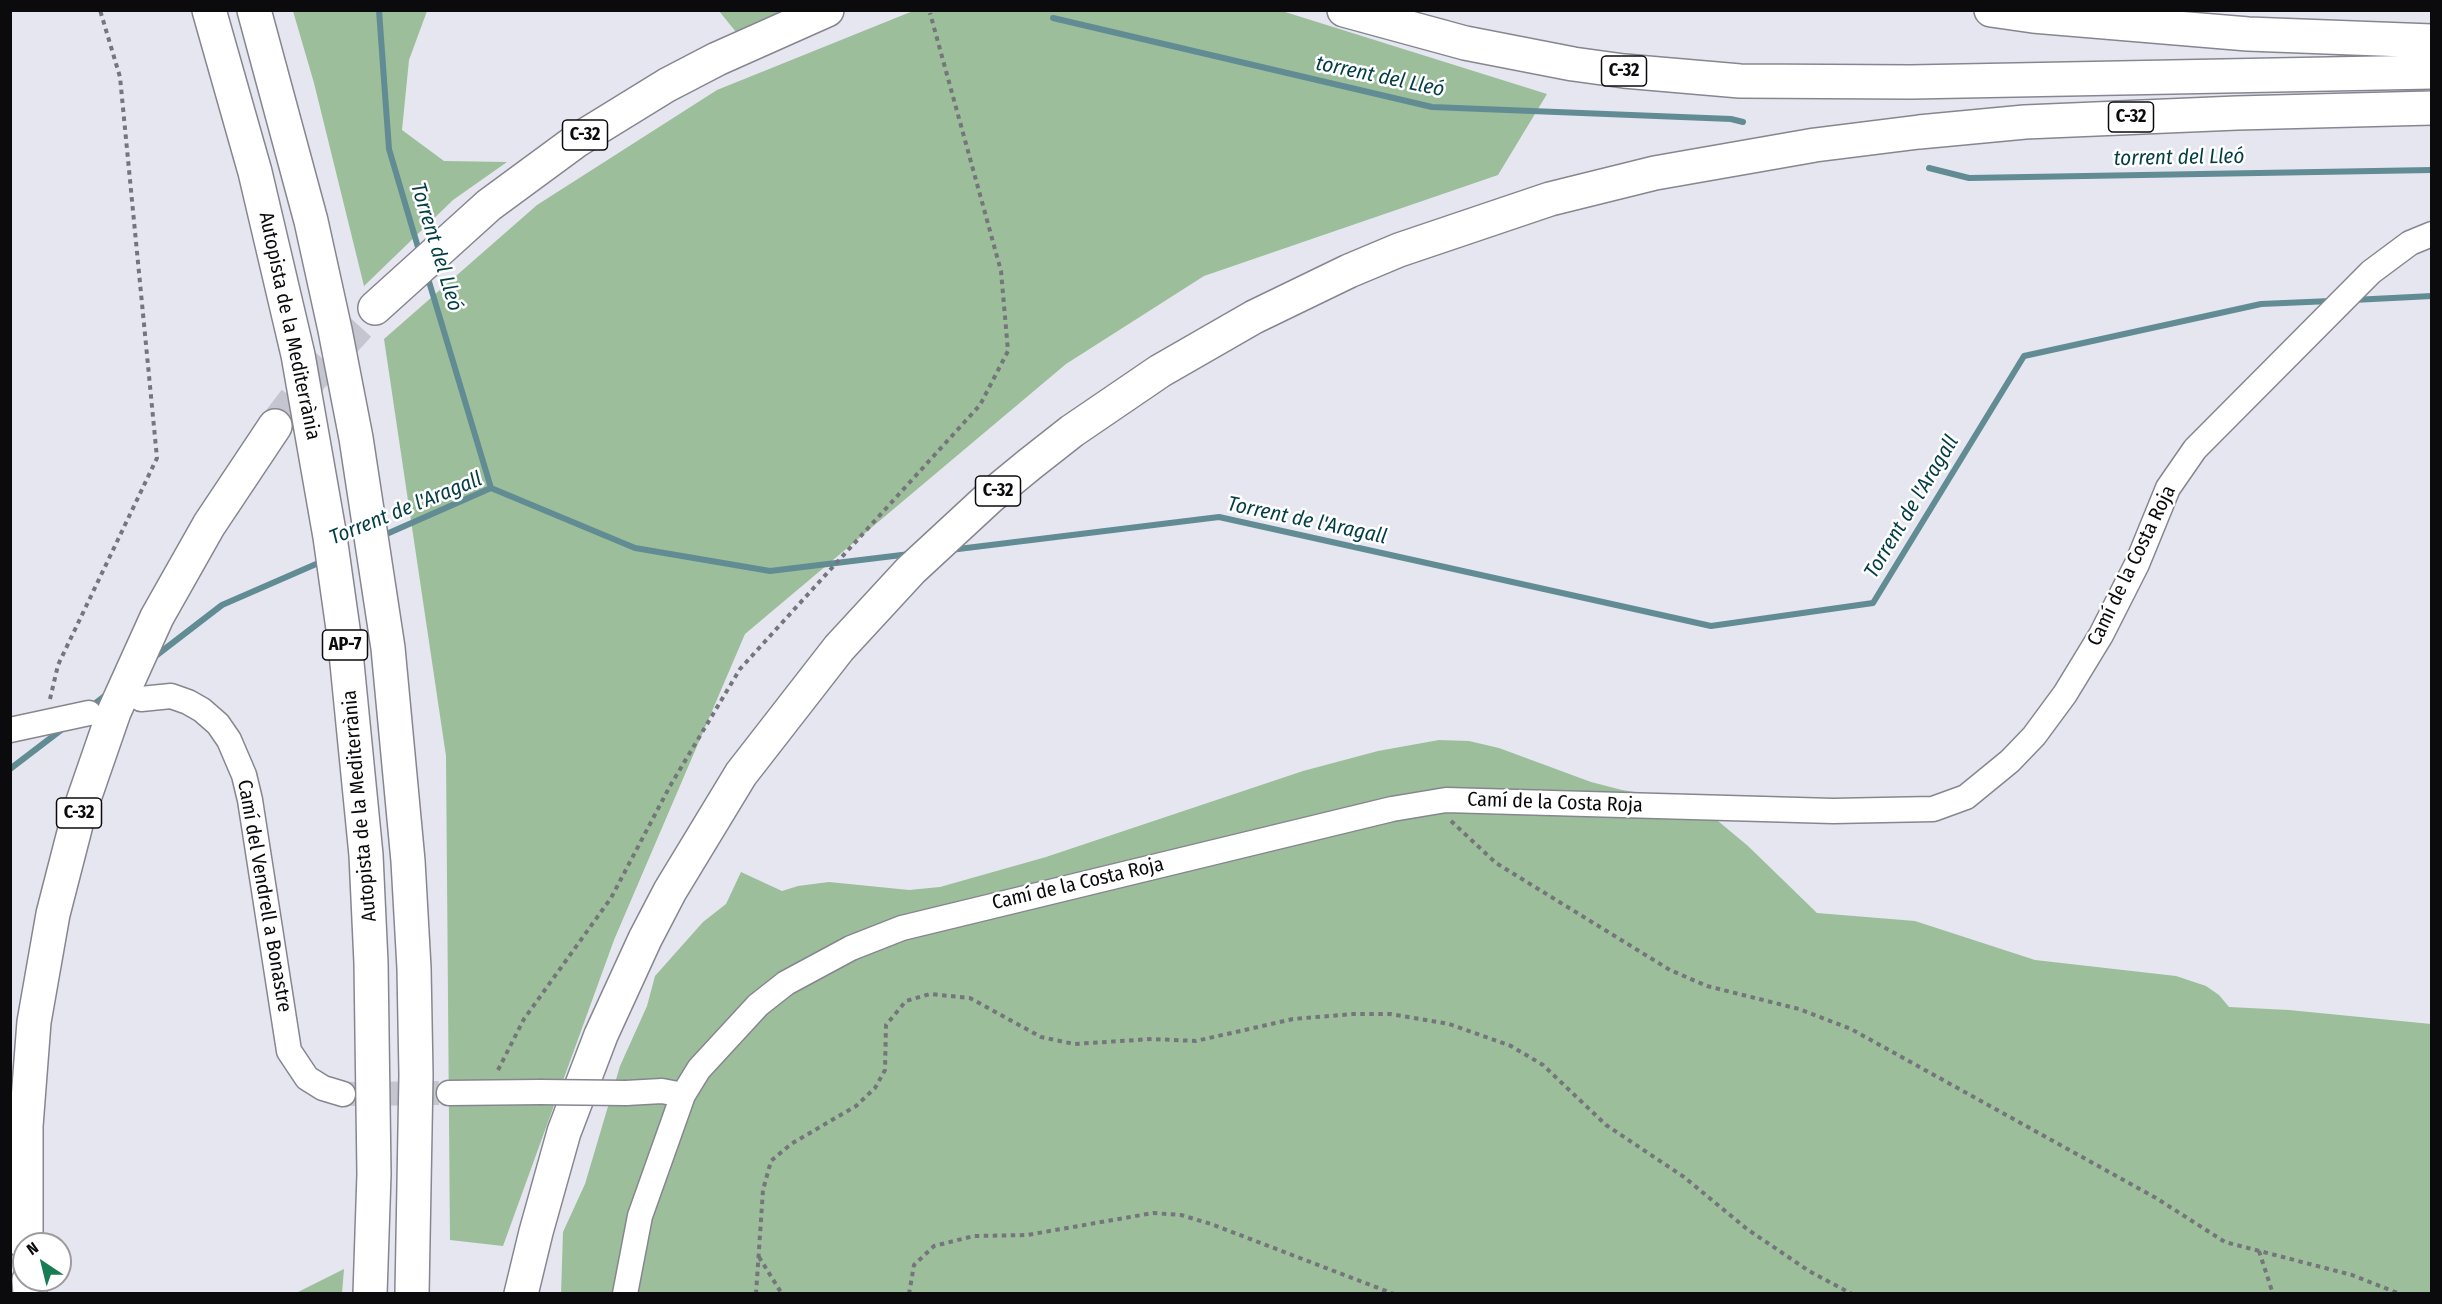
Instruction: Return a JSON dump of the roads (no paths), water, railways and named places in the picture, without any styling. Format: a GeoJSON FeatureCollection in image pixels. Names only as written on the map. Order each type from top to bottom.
{"type":"FeatureCollection","features":[{"type":"Feature","properties":{"kind":"highway","name":"Autopista de la Mediterrània"},"geometry":{"type":"LineString","coordinates":[[209,10],[255,172],[298,355],[325,502],[345,643],[366,855],[371,963],[374,1174],[370,1293]]}},
{"type":"Feature","properties":{"kind":"highway","name":"Autopista de la Mediterrània"},"geometry":{"type":"LineString","coordinates":[[254,10],[311,221],[335,330],[356,438],[388,648],[408,861],[414,968],[416,1097],[412,1293]]}},
{"type":"Feature","properties":{"kind":"highway","name":"C-32"},"geometry":{"type":"LineString","coordinates":[[375,308],[489,205],[576,141],[667,85],[717,59],[827,10]]}},
{"type":"Feature","properties":{"kind":"highway","name":"C-32"},"geometry":{"type":"LineString","coordinates":[[1344,10],[1465,43],[1573,64],[1740,81],[1934,82],[2432,72]]}},
{"type":"Feature","properties":{"kind":"highway"},"geometry":{"type":"LineString","coordinates":[[1991,10],[2033,16],[2258,35],[2432,41]]}},
{"type":"Feature","properties":{"kind":"highway","name":"C-32"},"geometry":{"type":"LineString","coordinates":[[521,1293],[558,1153],[601,1035],[640,948],[670,891],[741,774],[839,648],[911,570],[990,496],[1030,464],[1072,431],[1160,371],[1254,317],[1340,275],[1399,250],[1550,199],[1655,173],[1815,145],[2025,122],[2225,113],[2432,108]]}},
{"type":"Feature","properties":{"kind":"highway","name":"C-32"},"geometry":{"type":"LineString","coordinates":[[26,1232],[26,1126],[34,1022],[53,914],[79,813],[114,712],[157,617],[209,525],[275,426]]}},
{"type":"Feature","properties":{"kind":"street","name":"Camí de la Costa Roja"},"geometry":{"type":"LineString","coordinates":[[625,1293],[640,1216],[683,1095],[699,1069],[758,1005],[786,983],[840,953],[902,928],[1392,809],[1446,800],[1833,811],[1933,809],[1966,797],[2010,761],[2034,736],[2065,694],[2101,635],[2137,564],[2168,488],[2196,449],[2371,272],[2410,243],[2432,234]]}},
{"type":"Feature","properties":{"kind":"street","name":"Camí del Vendrell a Bonastre"},"geometry":{"type":"LineString","coordinates":[[141,699],[171,696],[188,702],[202,710],[218,724],[229,740],[244,775],[250,800],[289,1051],[306,1078],[323,1088],[343,1094]]}},
{"type":"Feature","properties":{"kind":"street"},"geometry":{"type":"LineString","coordinates":[[10,730],[89,713]]}},
{"type":"Feature","properties":{"kind":"street"},"geometry":{"type":"LineString","coordinates":[[449,1093],[662,1091],[683,1095]]}},
{"type":"Feature","properties":{"kind":"waterway","name":"Torrent del Lleó"},"geometry":{"type":"LineString","coordinates":[[379,10],[389,149],[420,254]]}},
{"type":"Feature","properties":{"kind":"waterway","name":"torrent del Lleó"},"geometry":{"type":"LineString","coordinates":[[1053,18],[1432,107],[1731,119],[1743,122]]}},
{"type":"Feature","properties":{"kind":"waterway","name":"torrent del Lleó"},"geometry":{"type":"LineString","coordinates":[[1929,168],[1969,178],[2432,170]]}},
{"type":"Feature","properties":{"kind":"waterway","name":"Torrent del Lleó"},"geometry":{"type":"LineString","coordinates":[[427,275],[491,488]]}},
{"type":"Feature","properties":{"kind":"waterway","name":"Torrent de l'Aragall"},"geometry":{"type":"LineString","coordinates":[[2353,300],[2432,296]]}},
{"type":"Feature","properties":{"kind":"waterway","name":"Torrent de l'Aragall"},"geometry":{"type":"LineString","coordinates":[[950,550],[1219,517],[1711,626],[1873,603],[2024,356],[2261,304],[2331,301]]}},
{"type":"Feature","properties":{"kind":"waterway","name":"Torrent de l'Aragall"},"geometry":{"type":"LineString","coordinates":[[382,536],[491,488],[635,548],[770,571],[910,554]]}},
{"type":"Feature","properties":{"kind":"waterway","name":"Torrent de l'Aragall"},"geometry":{"type":"LineString","coordinates":[[153,658],[222,605],[323,561]]}},
{"type":"Feature","properties":{"kind":"waterway","name":"Torrent de l'Aragall"},"geometry":{"type":"LineString","coordinates":[[89,708],[107,694]]}},
{"type":"Feature","properties":{"kind":"waterway","name":"Torrent de l'Aragall"},"geometry":{"type":"LineString","coordinates":[[10,769],[65,727]]}},
{"type":"Feature","properties":{"kind":"tunnel"},"geometry":{"type":"LineString","coordinates":[[275,426],[312,377],[375,308]]}},
{"type":"Feature","properties":{"kind":"tunnel"},"geometry":{"type":"LineString","coordinates":[[343,1094],[449,1093]]}}]}
